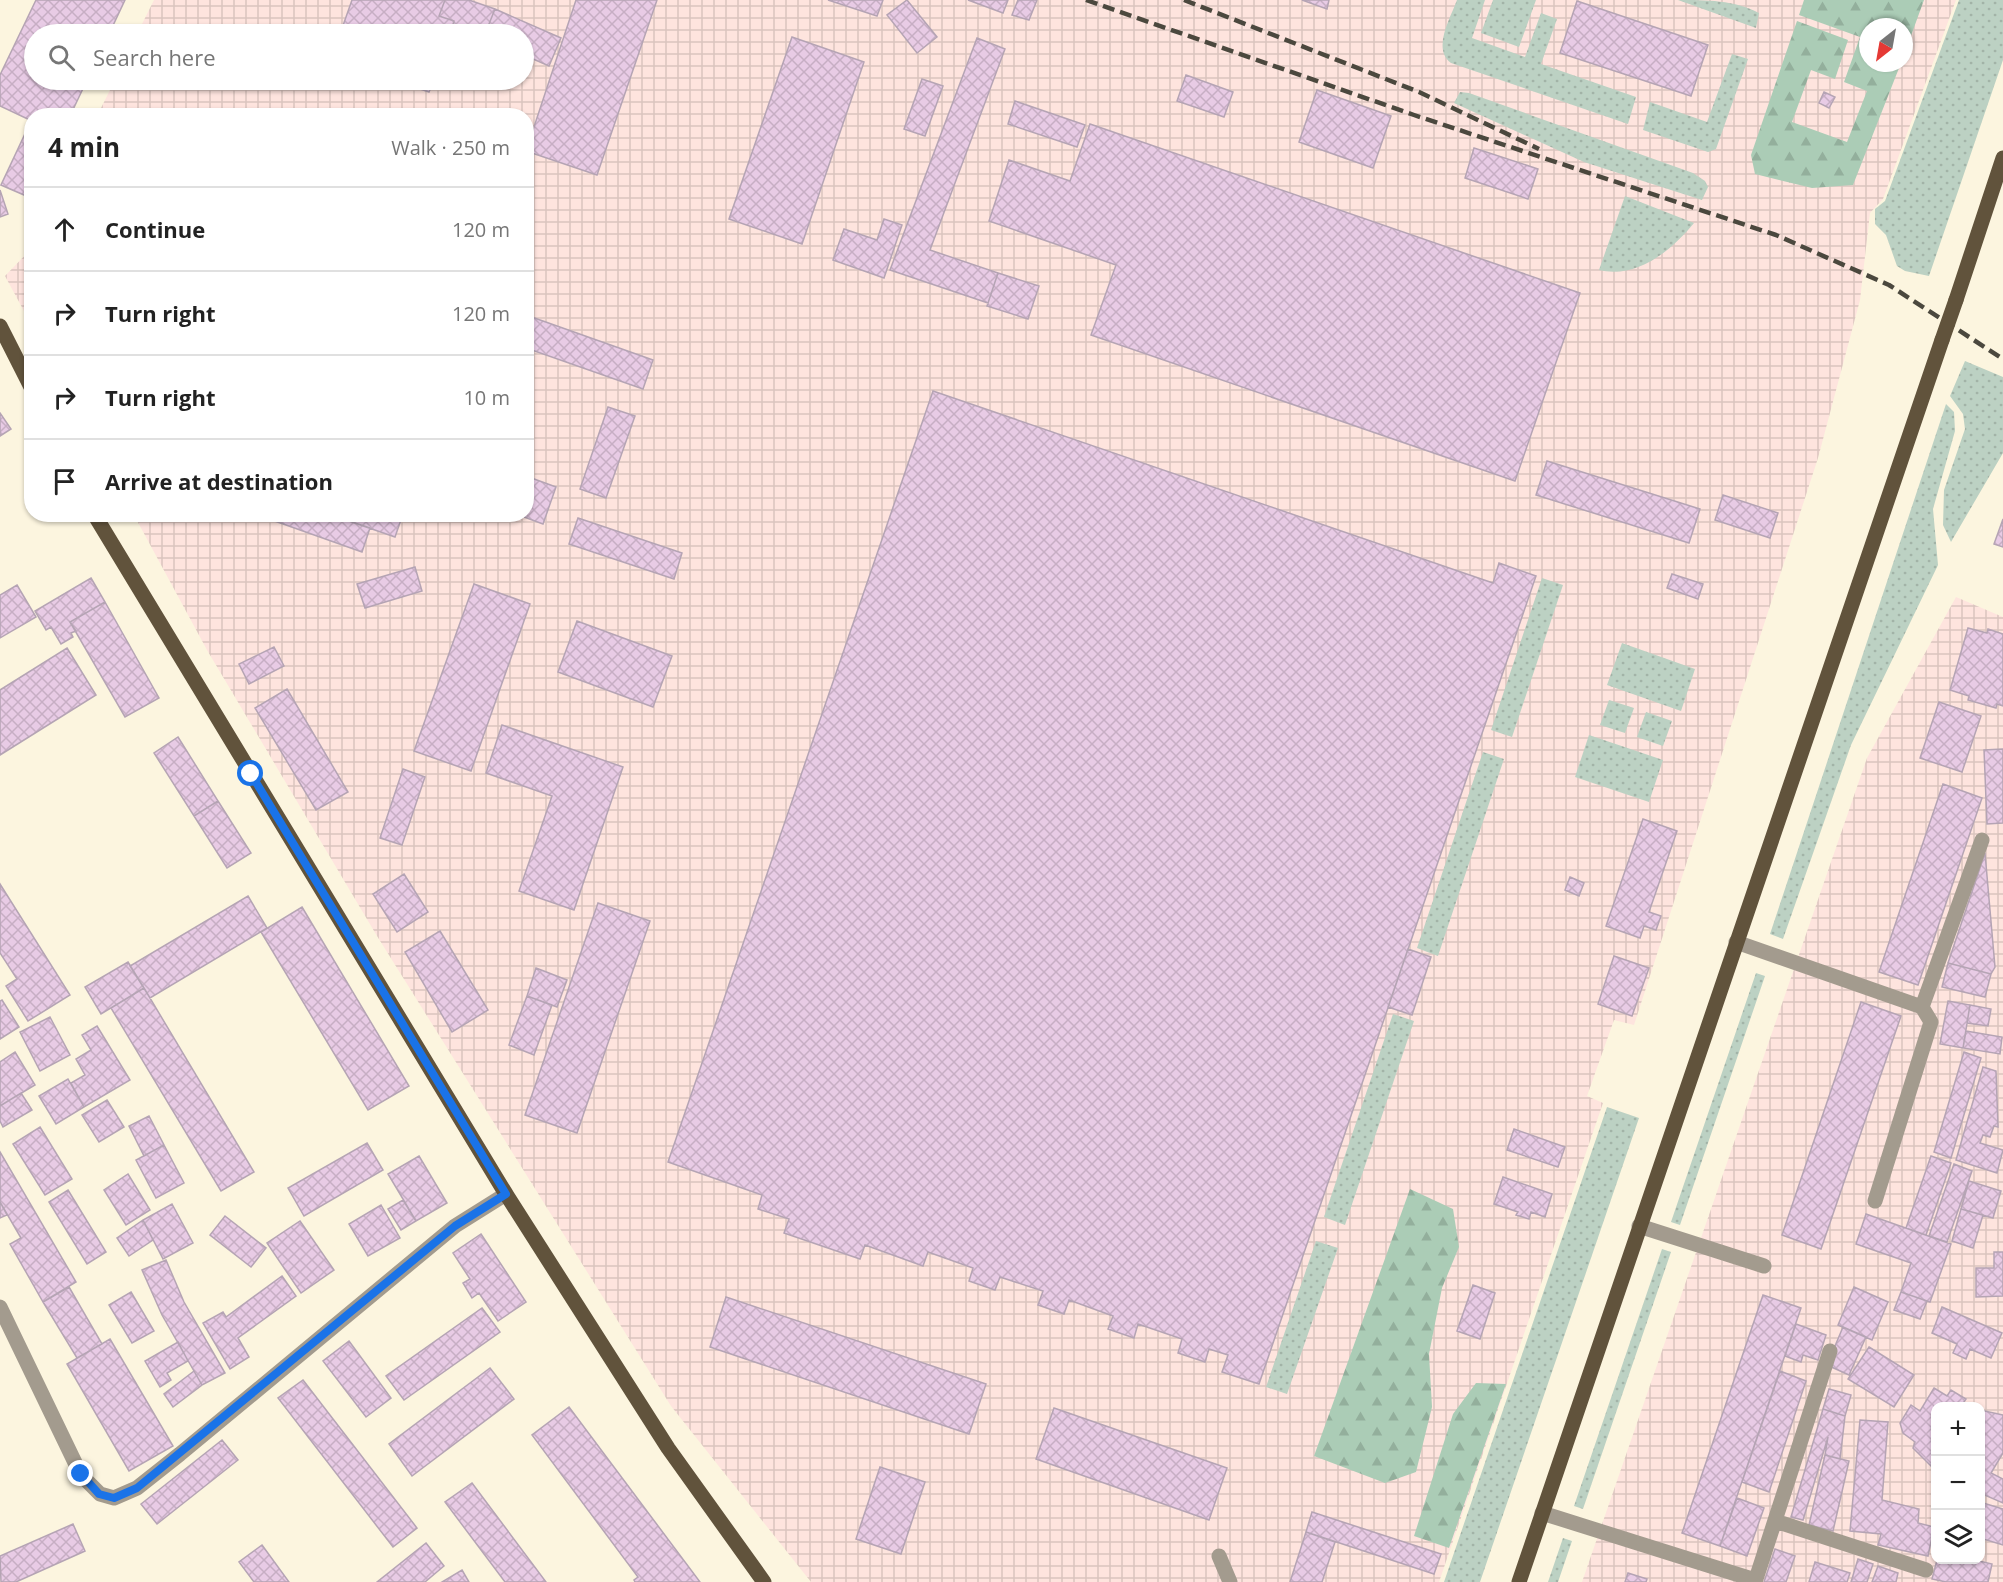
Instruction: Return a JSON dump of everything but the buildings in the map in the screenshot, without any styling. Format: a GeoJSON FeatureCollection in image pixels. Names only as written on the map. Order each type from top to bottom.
{"type":"FeatureCollection","features":[{"type":"Feature","properties":{"kind":"main road"},"geometry":{"type":"LineString","coordinates":[[1519,1582],[2003,158]]}},
{"type":"Feature","properties":{"kind":"main road"},"geometry":{"type":"LineString","coordinates":[[0,326],[24,373]]}},
{"type":"Feature","properties":{"kind":"main road"},"geometry":{"type":"LineString","coordinates":[[99,522],[506,1194],[668,1448],[764,1582]]}},
{"type":"Feature","properties":{"kind":"street"},"geometry":{"type":"LineString","coordinates":[[1922,1007],[1982,840]]}},
{"type":"Feature","properties":{"kind":"street"},"geometry":{"type":"LineString","coordinates":[[1736,942],[1922,1007],[1931,1022],[1875,1201]]}},
{"type":"Feature","properties":{"kind":"street"},"geometry":{"type":"LineString","coordinates":[[0,1307],[81,1474],[99,1494],[114,1498],[137,1488],[455,1226],[506,1194]]}},
{"type":"Feature","properties":{"kind":"street"},"geometry":{"type":"LineString","coordinates":[[1639,1226],[1764,1266]]}},
{"type":"Feature","properties":{"kind":"street"},"geometry":{"type":"LineString","coordinates":[[1542,1513],[1755,1581],[1830,1351]]}},
{"type":"Feature","properties":{"kind":"street"},"geometry":{"type":"LineString","coordinates":[[1775,1521],[1926,1570]]}},
{"type":"Feature","properties":{"kind":"street"},"geometry":{"type":"LineString","coordinates":[[1219,1556],[1230,1582]]}},
{"type":"Feature","properties":{"kind":"shaded area"},"geometry":{"type":"Polygon","coordinates":[[[154,0],[1956,0],[1883,199],[1870,213],[1860,300],[1818,458],[1634,1025],[1614,1020],[1587,1096],[1603,1103],[1439,1582],[811,1582],[671,1406],[377,936],[207,650],[138,522],[534,522],[534,108],[101,108],[110,90],[534,90],[534,24],[142,24],[154,0]]]}},
{"type":"Feature","properties":{"kind":"shaded area"},"geometry":{"type":"Polygon","coordinates":[[[24,256],[24,311],[5,276],[24,256]]]}},
{"type":"Feature","properties":{"kind":"shaded area"},"geometry":{"type":"Polygon","coordinates":[[[1956,597],[2003,617],[2003,1582],[1582,1582],[1867,758],[1956,597]]]}},
{"type":"Feature","properties":{"kind":"green space"},"geometry":{"type":"Polygon","coordinates":[[[1457,0],[1485,0],[1472,38],[1525,57],[1541,13],[1557,19],[1541,64],[1636,97],[1628,124],[1451,63],[1443,50],[1443,42],[1444,33],[1457,0]]]}},
{"type":"Feature","properties":{"kind":"green space"},"geometry":{"type":"Polygon","coordinates":[[[1493,0],[1536,0],[1519,47],[1481,33],[1493,0]]]}},
{"type":"Feature","properties":{"kind":"green space"},"geometry":{"type":"Polygon","coordinates":[[[1678,0],[1740,5],[1759,13],[1756,28],[1678,0]]]}},
{"type":"Feature","properties":{"kind":"green space"},"geometry":{"type":"Polygon","coordinates":[[[1804,0],[1924,0],[1913,30],[1913,18],[1859,18],[1859,37],[1799,15],[1804,0]]]}},
{"type":"Feature","properties":{"kind":"green space"},"geometry":{"type":"Polygon","coordinates":[[[1959,0],[2003,0],[2003,60],[1929,276],[1905,271],[1897,266],[1886,235],[1875,224],[1875,209],[1885,201],[1959,0]]]}},
{"type":"Feature","properties":{"kind":"green space"},"geometry":{"type":"Polygon","coordinates":[[[1797,21],[1848,40],[1835,79],[1811,70],[1792,122],[1847,142],[1867,91],[1844,82],[1859,40],[1859,72],[1897,72],[1853,185],[1812,188],[1755,174],[1751,155],[1797,21]]]}},
{"type":"Feature","properties":{"kind":"green space"},"geometry":{"type":"Polygon","coordinates":[[[1732,54],[1748,59],[1716,149],[1708,152],[1643,130],[1650,102],[1707,122],[1732,54]]]}},
{"type":"Feature","properties":{"kind":"green space"},"geometry":{"type":"Polygon","coordinates":[[[1460,92],[1469,93],[1693,173],[1705,181],[1708,187],[1702,200],[1584,162],[1454,103],[1460,92]]]}},
{"type":"Feature","properties":{"kind":"green space"},"geometry":{"type":"Polygon","coordinates":[[[1625,196],[1694,223],[1664,253],[1640,266],[1613,272],[1599,270],[1625,196]]]}},
{"type":"Feature","properties":{"kind":"green space"},"geometry":{"type":"Polygon","coordinates":[[[1965,361],[2003,377],[2003,453],[1951,542],[1943,525],[1944,490],[1965,429],[1963,414],[1950,396],[1965,361]]]}},
{"type":"Feature","properties":{"kind":"green space"},"geometry":{"type":"Polygon","coordinates":[[[1946,404],[1954,412],[1955,431],[1933,509],[1938,565],[1851,745],[1783,939],[1770,934],[1946,404]]]}},
{"type":"Feature","properties":{"kind":"green space"},"geometry":{"type":"Polygon","coordinates":[[[1542,578],[1563,585],[1512,737],[1491,730],[1542,578]]]}},
{"type":"Feature","properties":{"kind":"green space"},"geometry":{"type":"Polygon","coordinates":[[[1622,643],[1695,669],[1681,711],[1607,685],[1622,643]]]}},
{"type":"Feature","properties":{"kind":"green space"},"geometry":{"type":"Polygon","coordinates":[[[1609,700],[1634,708],[1625,733],[1600,725],[1609,700]]]}},
{"type":"Feature","properties":{"kind":"green space"},"geometry":{"type":"Polygon","coordinates":[[[1646,712],[1672,721],[1663,746],[1637,737],[1646,712]]]}},
{"type":"Feature","properties":{"kind":"green space"},"geometry":{"type":"Polygon","coordinates":[[[1589,735],[1663,760],[1649,802],[1575,777],[1589,735]]]}},
{"type":"Feature","properties":{"kind":"green space"},"geometry":{"type":"Polygon","coordinates":[[[1483,752],[1504,759],[1438,956],[1417,948],[1483,752]]]}},
{"type":"Feature","properties":{"kind":"green space"},"geometry":{"type":"Polygon","coordinates":[[[1756,973],[1765,976],[1680,1225],[1671,1222],[1756,973]]]}},
{"type":"Feature","properties":{"kind":"green space"},"geometry":{"type":"Polygon","coordinates":[[[1393,1014],[1414,1021],[1345,1225],[1324,1217],[1393,1014]]]}},
{"type":"Feature","properties":{"kind":"green space"},"geometry":{"type":"Polygon","coordinates":[[[1607,1107],[1639,1118],[1480,1582],[1444,1582],[1607,1107]]]}},
{"type":"Feature","properties":{"kind":"green space"},"geometry":{"type":"Polygon","coordinates":[[[1410,1189],[1453,1209],[1459,1247],[1442,1288],[1429,1354],[1432,1407],[1416,1472],[1385,1483],[1314,1456],[1410,1189]]]}},
{"type":"Feature","properties":{"kind":"green space"},"geometry":{"type":"Polygon","coordinates":[[[1316,1241],[1338,1248],[1287,1394],[1266,1387],[1316,1241]]]}},
{"type":"Feature","properties":{"kind":"green space"},"geometry":{"type":"Polygon","coordinates":[[[1662,1249],[1671,1252],[1583,1509],[1574,1506],[1662,1249]]]}},
{"type":"Feature","properties":{"kind":"green space"},"geometry":{"type":"Polygon","coordinates":[[[1476,1383],[1506,1384],[1449,1548],[1414,1536],[1453,1414],[1476,1383]]]}},
{"type":"Feature","properties":{"kind":"green space"},"geometry":{"type":"Polygon","coordinates":[[[1563,1538],[1572,1541],[1558,1582],[1548,1582],[1563,1538]]]}},
{"type":"Feature","properties":{"kind":"railway"},"geometry":{"type":"LineString","coordinates":[[1086,0],[1414,115],[1776,235],[1889,285],[2003,359]]}},
{"type":"Feature","properties":{"kind":"railway"},"geometry":{"type":"LineString","coordinates":[[1184,0],[1419,92],[1539,149]]}},
{"type":"Feature","properties":{"kind":"route"},"geometry":{"type":"LineString","coordinates":[[81,1474],[99,1494],[114,1498],[137,1488],[455,1226],[506,1194],[251,774]]}}]}
